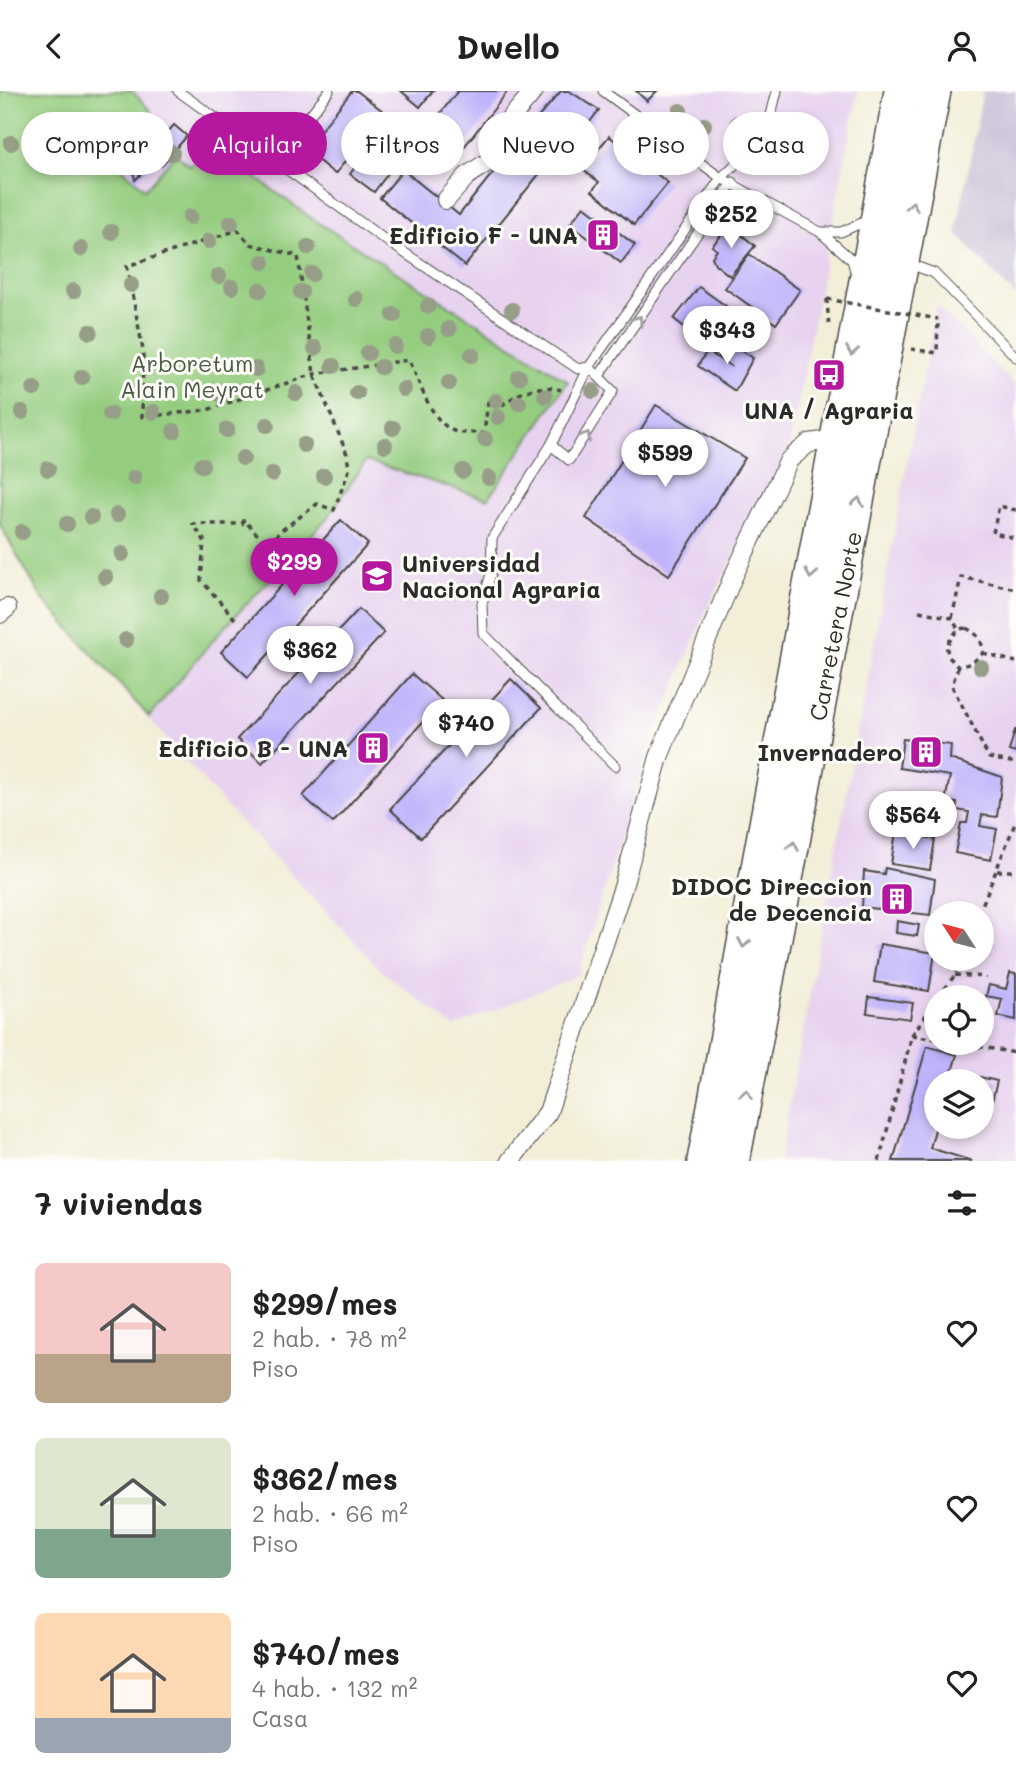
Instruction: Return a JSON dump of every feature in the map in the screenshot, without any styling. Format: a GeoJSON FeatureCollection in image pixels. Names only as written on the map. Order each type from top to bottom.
{"type":"FeatureCollection","features":[{"type":"Feature","properties":{"kind":"highway","name":"Carretera Norte"},"geometry":{"type":"LineString","coordinates":[[704,1161],[901,91]]}},
{"type":"Feature","properties":{"kind":"highway","name":"Carretera Norte"},"geometry":{"type":"LineString","coordinates":[[733,1161],[934,91]]}},
{"type":"Feature","properties":{"kind":"street"},"geometry":{"type":"LineString","coordinates":[[446,200],[467,176],[492,159],[492,140],[534,91]]}},
{"type":"Feature","properties":{"kind":"street"},"geometry":{"type":"LineString","coordinates":[[510,1161],[548,1112],[623,887],[659,757],[732,579],[789,460],[809,443],[835,439]]}},
{"type":"Feature","properties":{"kind":"lane"},"geometry":{"type":"LineString","coordinates":[[178,91],[207,112]]}},
{"type":"Feature","properties":{"kind":"lane"},"geometry":{"type":"LineString","coordinates":[[312,112],[329,91]]}},
{"type":"Feature","properties":{"kind":"lane"},"geometry":{"type":"LineString","coordinates":[[603,91],[721,178],[733,182],[820,232],[852,260],[861,298]]}},
{"type":"Feature","properties":{"kind":"lane"},"geometry":{"type":"LineString","coordinates":[[615,766],[482,633],[482,604],[491,574],[492,538],[551,445],[589,367],[721,178],[766,135],[777,91]]}},
{"type":"Feature","properties":{"kind":"lane"},"geometry":{"type":"LineString","coordinates":[[295,175],[506,322],[578,369],[589,367]]}},
{"type":"Feature","properties":{"kind":"lane"},"geometry":{"type":"LineString","coordinates":[[599,376],[733,182]]}},
{"type":"Feature","properties":{"kind":"lane"},"geometry":{"type":"LineString","coordinates":[[820,232],[842,232],[868,220],[882,194]]}},
{"type":"Feature","properties":{"kind":"lane"},"geometry":{"type":"LineString","coordinates":[[902,262],[934,272],[1016,357]]}},
{"type":"Feature","properties":{"kind":"lane"},"geometry":{"type":"LineString","coordinates":[[551,445],[569,460],[574,456],[613,391],[589,367]]}},
{"type":"Feature","properties":{"kind":"path"},"geometry":{"type":"LineString","coordinates":[[235,619],[201,580],[204,540],[193,524],[242,524],[244,520],[267,545],[317,504],[334,510],[349,470],[347,454],[314,375],[298,256],[250,244],[239,230],[127,265],[143,350],[142,417],[207,410],[314,375],[409,361],[434,416],[444,426],[458,432],[484,433],[488,402],[500,407],[510,398],[546,385],[575,395]]}},
{"type":"Feature","properties":{"kind":"path"},"geometry":{"type":"LineString","coordinates":[[829,336],[827,299],[938,319],[937,353]]}},
{"type":"Feature","properties":{"kind":"path"},"geometry":{"type":"LineString","coordinates":[[1016,510],[999,506],[993,533],[1016,538]]}},
{"type":"Feature","properties":{"kind":"path"},"geometry":{"type":"LineString","coordinates":[[984,653],[982,642],[976,633],[958,629],[952,618],[961,577],[1016,589]]}},
{"type":"Feature","properties":{"kind":"path"},"geometry":{"type":"LineString","coordinates":[[919,611],[952,618]]}},
{"type":"Feature","properties":{"kind":"path"},"geometry":{"type":"LineString","coordinates":[[958,629],[946,646],[949,657],[958,667]]}},
{"type":"Feature","properties":{"kind":"path"},"geometry":{"type":"LineString","coordinates":[[984,653],[1016,662]]}},
{"type":"Feature","properties":{"kind":"path"},"geometry":{"type":"LineString","coordinates":[[958,667],[972,663],[984,653]]}},
{"type":"Feature","properties":{"kind":"path"},"geometry":{"type":"LineString","coordinates":[[958,667],[952,686],[989,758],[1016,764]]}},
{"type":"Feature","properties":{"kind":"path"},"geometry":{"type":"LineString","coordinates":[[984,901],[1016,821]]}},
{"type":"Feature","properties":{"kind":"path"},"geometry":{"type":"LineString","coordinates":[[996,870],[1016,871]]}},
{"type":"Feature","properties":{"kind":"path"},"geometry":{"type":"LineString","coordinates":[[948,985],[956,971]]}},
{"type":"Feature","properties":{"kind":"path"},"geometry":{"type":"LineString","coordinates":[[955,975],[986,977]]}},
{"type":"Feature","properties":{"kind":"path"},"geometry":{"type":"LineString","coordinates":[[879,1161],[912,1035],[924,1018]]}},
{"type":"Feature","properties":{"kind":"path"},"geometry":{"type":"LineString","coordinates":[[912,1035],[924,1037]]}},
{"type":"Feature","properties":{"kind":"path"},"geometry":{"type":"LineString","coordinates":[[994,1049],[1016,1053]]}},
{"type":"Feature","properties":{"kind":"shaded area","name":"Universidad Nacional Agraria"},"geometry":{"type":"Polygon","coordinates":[[[0,91],[858,91],[789,448],[707,609],[646,755],[578,975],[454,1027],[382,971],[226,806],[41,597],[0,525],[0,91]]]}},
{"type":"Feature","properties":{"kind":"shaded area"},"geometry":{"type":"Polygon","coordinates":[[[983,91],[1016,91],[1016,297],[956,233],[983,91]]]}},
{"type":"Feature","properties":{"kind":"shaded area"},"geometry":{"type":"Polygon","coordinates":[[[936,305],[1016,386],[1016,1161],[779,1161],[936,305]]]}},
{"type":"Feature","properties":{"kind":"green space","name":"Arboretum Alain Meyrat"},"geometry":{"type":"Polygon","coordinates":[[[0,91],[132,91],[151,111],[21,112],[21,175],[130,175],[145,189],[157,175],[173,175],[173,157],[176,154],[187,163],[187,175],[252,175],[314,220],[568,381],[488,499],[366,461],[328,517],[212,641],[149,717],[41,597],[0,525],[0,91]]]}},
{"type":"Feature","properties":{"kind":"building"},"geometry":{"type":"Polygon","coordinates":[[[352,91],[357,91],[384,112],[341,112],[341,166],[335,174],[327,168],[327,122],[352,91]]]}},
{"type":"Feature","properties":{"kind":"building"},"geometry":{"type":"Polygon","coordinates":[[[401,91],[433,91],[420,107],[401,91]]]}},
{"type":"Feature","properties":{"kind":"building"},"geometry":{"type":"Polygon","coordinates":[[[458,91],[508,91],[491,112],[478,112],[478,129],[464,147],[464,112],[441,112],[458,91]]]}},
{"type":"Feature","properties":{"kind":"building"},"geometry":{"type":"Polygon","coordinates":[[[561,91],[569,91],[599,110],[597,112],[543,112],[561,91]]]}},
{"type":"Feature","properties":{"kind":"building"},"geometry":{"type":"Polygon","coordinates":[[[636,91],[657,91],[647,101],[636,91]]]}},
{"type":"Feature","properties":{"kind":"building"},"geometry":{"type":"Polygon","coordinates":[[[173,126],[187,136],[173,152],[173,126]]]}},
{"type":"Feature","properties":{"kind":"building"},"geometry":{"type":"Polygon","coordinates":[[[609,136],[613,139],[613,175],[658,175],[668,183],[634,225],[592,191],[599,182],[590,175],[599,175],[599,148],[609,136]]]}},
{"type":"Feature","properties":{"kind":"building"},"geometry":{"type":"Polygon","coordinates":[[[351,175],[387,175],[374,192],[351,175]]]}},
{"type":"Feature","properties":{"kind":"building"},"geometry":{"type":"Polygon","coordinates":[[[399,175],[409,175],[459,215],[491,175],[538,175],[465,266],[380,198],[399,175]]]}},
{"type":"Feature","properties":{"kind":"building","name":"Edificio F - UNA"},"geometry":{"type":"Polygon","coordinates":[[[584,206],[635,245],[621,263],[570,224],[584,206]]]}},
{"type":"Feature","properties":{"kind":"building"},"geometry":{"type":"Polygon","coordinates":[[[730,225],[755,246],[730,276],[715,264],[712,257],[717,250],[712,246],[730,225]]]}},
{"type":"Feature","properties":{"kind":"building"},"geometry":{"type":"Polygon","coordinates":[[[749,254],[800,290],[776,324],[725,288],[749,254]]]}},
{"type":"Feature","properties":{"kind":"building"},"geometry":{"type":"Polygon","coordinates":[[[699,287],[726,306],[712,326],[729,339],[718,353],[674,319],[699,287]]]}},
{"type":"Feature","properties":{"kind":"building"},"geometry":{"type":"Polygon","coordinates":[[[729,342],[753,358],[735,391],[698,366],[707,351],[732,367],[719,357],[729,342]]]}},
{"type":"Feature","properties":{"kind":"building"},"geometry":{"type":"Polygon","coordinates":[[[656,405],[745,458],[669,575],[586,518],[656,405]]]}},
{"type":"Feature","properties":{"kind":"building"},"geometry":{"type":"Polygon","coordinates":[[[341,520],[368,544],[248,677],[221,652],[341,520]]]}},
{"type":"Feature","properties":{"kind":"building"},"geometry":{"type":"Polygon","coordinates":[[[359,609],[384,633],[262,763],[237,739],[359,609]]]}},
{"type":"Feature","properties":{"kind":"building","name":"Edificio B - UNA"},"geometry":{"type":"Polygon","coordinates":[[[412,674],[442,700],[333,823],[303,796],[412,674]]]}},
{"type":"Feature","properties":{"kind":"building"},"geometry":{"type":"Polygon","coordinates":[[[511,679],[541,708],[421,838],[390,809],[511,679]]]}},
{"type":"Feature","properties":{"kind":"building"},"geometry":{"type":"Polygon","coordinates":[[[1016,730],[1016,753],[1009,751],[1016,730]]]}},
{"type":"Feature","properties":{"kind":"building"},"geometry":{"type":"Polygon","coordinates":[[[903,739],[951,745],[950,759],[1002,777],[997,817],[982,815],[980,826],[997,829],[991,860],[955,853],[961,823],[967,823],[969,812],[956,810],[957,803],[945,802],[950,776],[899,768],[903,739]]]}},
{"type":"Feature","properties":{"kind":"building"},"geometry":{"type":"Polygon","coordinates":[[[896,832],[935,839],[930,870],[891,864],[896,832]]]}},
{"type":"Feature","properties":{"kind":"building","name":"DIDOC Direccion de Decencia"},"geometry":{"type":"Polygon","coordinates":[[[885,868],[935,879],[932,901],[924,901],[924,914],[862,907],[864,871],[884,874],[885,868]]]}},
{"type":"Feature","properties":{"kind":"building"},"geometry":{"type":"Polygon","coordinates":[[[897,921],[919,925],[917,936],[896,933],[897,921]]]}},
{"type":"Feature","properties":{"kind":"building"},"geometry":{"type":"Polygon","coordinates":[[[880,944],[924,951],[924,971],[932,971],[930,985],[924,985],[924,990],[874,982],[880,944]]]}},
{"type":"Feature","properties":{"kind":"building"},"geometry":{"type":"Polygon","coordinates":[[[1010,973],[1016,974],[1016,1020],[998,1016],[1002,999],[994,998],[994,986],[1006,989],[1010,973]]]}},
{"type":"Feature","properties":{"kind":"building"},"geometry":{"type":"Polygon","coordinates":[[[869,997],[913,1003],[910,1019],[867,1013],[869,997]]]}},
{"type":"Feature","properties":{"kind":"building"},"geometry":{"type":"Polygon","coordinates":[[[924,1055],[957,1055],[953,1069],[924,1069],[924,1139],[932,1139],[930,1148],[972,1161],[893,1161],[924,1055]]]}},
{"type":"Feature","properties":{"kind":"place","name":"Edificio F - UNA"},"geometry":{"type":"Point","coordinates":[603,235]}},
{"type":"Feature","properties":{"kind":"place","name":"UNA / Agraria"},"geometry":{"type":"Point","coordinates":[829,375]}},
{"type":"Feature","properties":{"kind":"place","name":"Universidad Nacional Agraria"},"geometry":{"type":"Point","coordinates":[377,576]}},
{"type":"Feature","properties":{"kind":"place","name":"Edificio B - UNA"},"geometry":{"type":"Point","coordinates":[373,748]}},
{"type":"Feature","properties":{"kind":"place","name":"Invernadero"},"geometry":{"type":"Point","coordinates":[926,752]}},
{"type":"Feature","properties":{"kind":"place","name":"DIDOC Direccion de Decencia"},"geometry":{"type":"Point","coordinates":[897,899]}}]}
